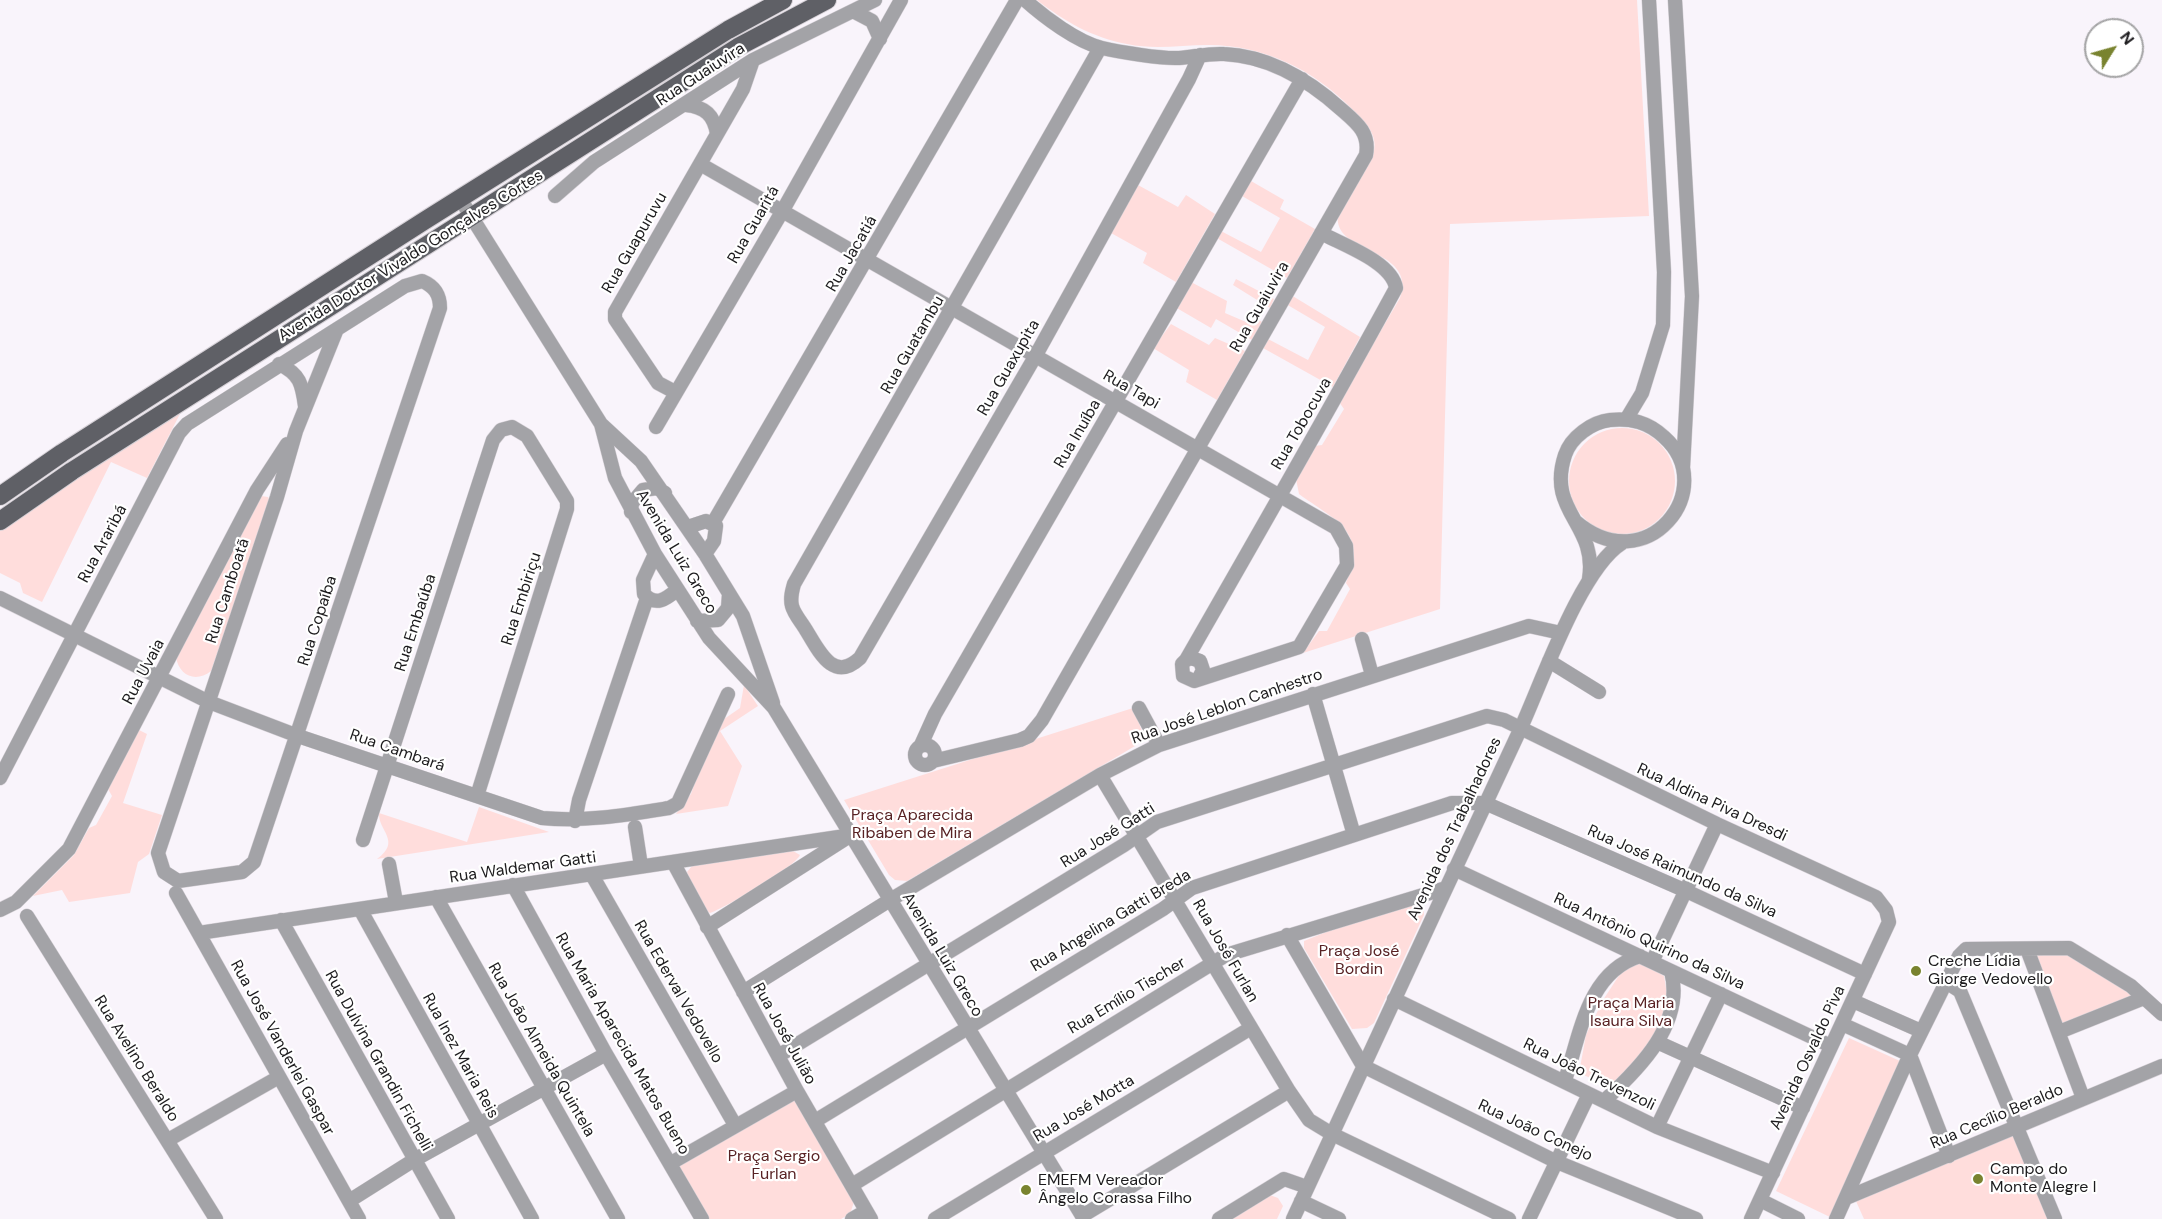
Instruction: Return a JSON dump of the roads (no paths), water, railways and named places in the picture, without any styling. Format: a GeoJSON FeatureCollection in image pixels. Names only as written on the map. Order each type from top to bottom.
{"type":"FeatureCollection","features":[{"type":"Feature","properties":{"kind":"main road","name":"Avenida Doutor Vivaldo Gonçalves Côrtes"},"geometry":{"type":"LineString","coordinates":[[0,496],[62,453],[728,30],[783,0]]}},
{"type":"Feature","properties":{"kind":"main road","name":"Avenida Doutor Vivaldo Gonçalves Côrtes"},"geometry":{"type":"LineString","coordinates":[[0,521],[72,471],[738,47],[827,0]]}},
{"type":"Feature","properties":{"kind":"street","name":"Rua Guaiuvira"},"geometry":{"type":"LineString","coordinates":[[555,196],[594,162],[753,60],[875,0]]}},
{"type":"Feature","properties":{"kind":"street","name":"Rua Guaritá"},"geometry":{"type":"LineString","coordinates":[[656,427],[783,210],[901,0]]}},
{"type":"Feature","properties":{"kind":"street","name":"Rua Jacatiá"},"geometry":{"type":"LineString","coordinates":[[705,554],[717,534],[713,524],[1017,0]]}},
{"type":"Feature","properties":{"kind":"street","name":"Rua Guaiuvira"},"geometry":{"type":"LineString","coordinates":[[933,761],[1020,740],[1035,730],[1366,155],[1368,146],[1364,131],[1355,121],[1324,94],[1302,79],[1247,57],[1224,54],[1177,58],[1100,48],[1041,14],[1025,0]]}},
{"type":"Feature","properties":{"kind":"street"},"geometry":{"type":"LineString","coordinates":[[1627,418],[1645,384],[1663,325],[1664,272],[1649,0]]}},
{"type":"Feature","properties":{"kind":"street"},"geometry":{"type":"LineString","coordinates":[[1675,0],[1692,297],[1683,489],[1677,510],[1664,526],[1646,538],[1622,543],[1605,540],[1588,533],[1575,521],[1563,500],[1560,475],[1566,452],[1581,433],[1603,421],[1627,418],[1653,426],[1672,444],[1683,468]]}},
{"type":"Feature","properties":{"kind":"street"},"geometry":{"type":"LineString","coordinates":[[853,11],[872,21],[880,39]]}},
{"type":"Feature","properties":{"kind":"street","name":"Rua Guatambu"},"geometry":{"type":"LineString","coordinates":[[824,659],[792,608],[791,594],[794,584],[954,308],[1100,48]]}},
{"type":"Feature","properties":{"kind":"street","name":"Rua Guaxupita"},"geometry":{"type":"LineString","coordinates":[[824,659],[834,666],[842,667],[852,665],[860,658],[1036,355],[1189,80],[1200,55]]}},
{"type":"Feature","properties":{"kind":"street","name":"Rua Guapuruvu"},"geometry":{"type":"LineString","coordinates":[[675,392],[658,383],[615,319],[615,312],[742,89],[753,60]]}},
{"type":"Feature","properties":{"kind":"street","name":"Rua Inuíba"},"geometry":{"type":"LineString","coordinates":[[933,761],[933,749],[921,746],[935,714],[1302,79]]}},
{"type":"Feature","properties":{"kind":"street"},"geometry":{"type":"LineString","coordinates":[[686,105],[706,110],[712,117],[717,134]]}},
{"type":"Feature","properties":{"kind":"street","name":"Rua Tapi"},"geometry":{"type":"LineString","coordinates":[[700,164],[1336,528],[1346,546],[1347,565],[1299,647],[1199,678]]}},
{"type":"Feature","properties":{"kind":"street","name":"Avenida Luiz Greco"},"geometry":{"type":"LineString","coordinates":[[461,200],[601,424],[641,460],[705,554],[743,616],[774,708]]}},
{"type":"Feature","properties":{"kind":"street","name":"Rua Tobocuva"},"geometry":{"type":"LineString","coordinates":[[1199,678],[1203,670],[1200,661],[1191,658],[1186,660],[1396,288],[1395,280],[1385,267],[1321,233]]}},
{"type":"Feature","properties":{"kind":"street","name":"Rua Araribá"},"geometry":{"type":"LineString","coordinates":[[0,778],[179,433],[188,424],[279,363],[405,286],[414,281],[432,287]]}},
{"type":"Feature","properties":{"kind":"street","name":"Rua Copaíba"},"geometry":{"type":"LineString","coordinates":[[160,865],[170,878],[178,880],[242,872],[249,868],[258,855],[440,308],[440,299],[432,287]]}},
{"type":"Feature","properties":{"kind":"street","name":"Rua Camboatã"},"geometry":{"type":"LineString","coordinates":[[160,865],[158,853],[277,497],[296,431],[337,329]]}},
{"type":"Feature","properties":{"kind":"street"},"geometry":{"type":"LineString","coordinates":[[279,363],[291,369],[301,381],[305,406]]}},
{"type":"Feature","properties":{"kind":"street","name":"Avenida Luiz Greco"},"geometry":{"type":"LineString","coordinates":[[601,424],[615,478],[654,554],[709,638],[774,708],[1083,1218]]}},
{"type":"Feature","properties":{"kind":"street","name":"Rua Embaúba"},"geometry":{"type":"LineString","coordinates":[[363,840],[493,440],[501,430],[512,427]]}},
{"type":"Feature","properties":{"kind":"street","name":"Rua Embiriçu"},"geometry":{"type":"LineString","coordinates":[[477,796],[567,509],[567,501],[527,436],[512,427]]}},
{"type":"Feature","properties":{"kind":"street","name":"Rua Uvaia"},"geometry":{"type":"LineString","coordinates":[[0,910],[16,902],[69,849],[257,490],[296,431]]}},
{"type":"Feature","properties":{"kind":"street"},"geometry":{"type":"LineString","coordinates":[[632,512],[632,503],[643,490],[657,488],[664,493]]}},
{"type":"Feature","properties":{"kind":"street"},"geometry":{"type":"LineString","coordinates":[[257,490],[277,497]]}},
{"type":"Feature","properties":{"kind":"street"},"geometry":{"type":"LineString","coordinates":[[688,527],[703,521],[713,524]]}},
{"type":"Feature","properties":{"kind":"street","name":"Avenida dos Trabalhadores"},"geometry":{"type":"LineString","coordinates":[[1575,521],[1586,539],[1591,556],[1588,585]]}},
{"type":"Feature","properties":{"kind":"street","name":"Avenida dos Trabalhadores"},"geometry":{"type":"LineString","coordinates":[[1293,1219],[1443,888],[1520,730],[1561,633],[1603,560],[1622,543]]}},
{"type":"Feature","properties":{"kind":"street"},"geometry":{"type":"LineString","coordinates":[[575,821],[579,800],[647,598],[641,585],[654,554]]}},
{"type":"Feature","properties":{"kind":"street"},"geometry":{"type":"LineString","coordinates":[[647,598],[661,601],[677,590]]}},
{"type":"Feature","properties":{"kind":"street"},"geometry":{"type":"LineString","coordinates":[[698,621],[718,620],[728,608],[729,594]]}},
{"type":"Feature","properties":{"kind":"street","name":"Rua Cambará"},"geometry":{"type":"LineString","coordinates":[[0,598],[209,702],[298,736],[542,818],[575,821],[669,808],[678,803],[728,694]]}},
{"type":"Feature","properties":{"kind":"street","name":"Rua José Leblon Canhestro"},"geometry":{"type":"LineString","coordinates":[[743,992],[890,900],[1100,775],[1159,745],[1529,626],[1561,633]]}},
{"type":"Feature","properties":{"kind":"street"},"geometry":{"type":"LineString","coordinates":[[1362,639],[1372,675]]}},
{"type":"Feature","properties":{"kind":"street"},"geometry":{"type":"LineString","coordinates":[[1549,661],[1599,692]]}},
{"type":"Feature","properties":{"kind":"street"},"geometry":{"type":"LineString","coordinates":[[1312,694],[1354,835]]}},
{"type":"Feature","properties":{"kind":"street"},"geometry":{"type":"LineString","coordinates":[[1139,708],[1159,745]]}},
{"type":"Feature","properties":{"kind":"street","name":"Rua José Gatti"},"geometry":{"type":"LineString","coordinates":[[778,1056],[1157,822],[1487,716],[1504,720],[1520,730]]}},
{"type":"Feature","properties":{"kind":"street","name":"Rua Aldina Piva Dresdi"},"geometry":{"type":"LineString","coordinates":[[1520,730],[1876,897],[1886,910]]}},
{"type":"Feature","properties":{"kind":"street","name":"Rua José Furlan"},"geometry":{"type":"LineString","coordinates":[[1100,775],[1138,835],[1289,1091],[1310,1120],[1332,1134],[1509,1219]]}},
{"type":"Feature","properties":{"kind":"street","name":"Rua Angelina Gatti Breda"},"geometry":{"type":"LineString","coordinates":[[814,1121],[1176,900],[1192,888],[1452,803],[1485,803]]}},
{"type":"Feature","properties":{"kind":"street","name":"Rua José Raimundo da Silva"},"geometry":{"type":"LineString","coordinates":[[1485,803],[1684,890],[1865,975]]}},
{"type":"Feature","properties":{"kind":"street"},"geometry":{"type":"LineString","coordinates":[[1565,1080],[1578,1030],[1592,1002],[1611,972],[1625,961],[1646,959],[1717,824]]}},
{"type":"Feature","properties":{"kind":"street"},"geometry":{"type":"LineString","coordinates":[[635,827],[641,866]]}},
{"type":"Feature","properties":{"kind":"street"},"geometry":{"type":"LineString","coordinates":[[707,927],[852,835]]}},
{"type":"Feature","properties":{"kind":"street","name":"Rua Waldemar Gatti"},"geometry":{"type":"LineString","coordinates":[[199,933],[852,835]]}},
{"type":"Feature","properties":{"kind":"street"},"geometry":{"type":"LineString","coordinates":[[796,869],[806,856],[805,849],[799,844]]}},
{"type":"Feature","properties":{"kind":"street","name":"Rua José Julião"},"geometry":{"type":"LineString","coordinates":[[673,862],[796,1091],[869,1215]]}},
{"type":"Feature","properties":{"kind":"street"},"geometry":{"type":"LineString","coordinates":[[389,864],[396,902]]}},
{"type":"Feature","properties":{"kind":"street","name":"Rua Antônio Quirino da Silva"},"geometry":{"type":"LineString","coordinates":[[1454,869],[1831,1046]]}},
{"type":"Feature","properties":{"kind":"street","name":"Rua Ederval Vedovello"},"geometry":{"type":"LineString","coordinates":[[592,875],[735,1125]]}},
{"type":"Feature","properties":{"kind":"street","name":"Rua Maria Aparecida Matos Bueno"},"geometry":{"type":"LineString","coordinates":[[513,885],[606,1054],[702,1219]]}},
{"type":"Feature","properties":{"kind":"street","name":"Rua Emílio Tischer"},"geometry":{"type":"LineString","coordinates":[[852,1185],[1004,1089],[1226,955],[1443,888]]}},
{"type":"Feature","properties":{"kind":"street","name":"Rua José Vanderlei Gaspar"},"geometry":{"type":"LineString","coordinates":[[176,893],[359,1219]]}},
{"type":"Feature","properties":{"kind":"street","name":"Rua João Almeida Quintela"},"geometry":{"type":"LineString","coordinates":[[436,897],[618,1219]]}},
{"type":"Feature","properties":{"kind":"street","name":"Rua Inez Maria Reis"},"geometry":{"type":"LineString","coordinates":[[360,909],[532,1219]]}},
{"type":"Feature","properties":{"kind":"street","name":"Avenida Osvaldo Piva"},"geometry":{"type":"LineString","coordinates":[[1751,1219],[1889,922],[1886,910]]}},
{"type":"Feature","properties":{"kind":"street","name":"Rua Avelino Beraldo"},"geometry":{"type":"LineString","coordinates":[[27,916],[216,1219]]}},
{"type":"Feature","properties":{"kind":"street","name":"Rua Dulvina Grandin Fichelli"},"geometry":{"type":"LineString","coordinates":[[281,920],[448,1219]]}},
{"type":"Feature","properties":{"kind":"street"},"geometry":{"type":"LineString","coordinates":[[1287,935],[1363,1065]]}},
{"type":"Feature","properties":{"kind":"street"},"geometry":{"type":"LineString","coordinates":[[1836,1219],[1921,1032],[1959,956],[1966,949],[2068,948],[2131,986],[2162,1014]]}},
{"type":"Feature","properties":{"kind":"street"},"geometry":{"type":"LineString","coordinates":[[2027,949],[2083,1098]]}},
{"type":"Feature","properties":{"kind":"street"},"geometry":{"type":"LineString","coordinates":[[1605,1100],[1640,1068],[1657,1042],[1671,1005],[1675,985],[1671,971]]}},
{"type":"Feature","properties":{"kind":"street"},"geometry":{"type":"LineString","coordinates":[[1947,982],[1960,991],[2055,1219]]}},
{"type":"Feature","properties":{"kind":"street"},"geometry":{"type":"LineString","coordinates":[[1657,1126],[1721,994]]}},
{"type":"Feature","properties":{"kind":"street"},"geometry":{"type":"LineString","coordinates":[[2059,1032],[2144,998]]}},
{"type":"Feature","properties":{"kind":"street","name":"Rua João Trevenzoli"},"geometry":{"type":"LineString","coordinates":[[1394,999],[1657,1126],[1773,1173]]}},
{"type":"Feature","properties":{"kind":"street"},"geometry":{"type":"LineString","coordinates":[[1852,1001],[1921,1032]]}},
{"type":"Feature","properties":{"kind":"street"},"geometry":{"type":"LineString","coordinates":[[1842,1024],[1910,1055],[1949,1156]]}},
{"type":"Feature","properties":{"kind":"street","name":"Rua José Motta"},"geometry":{"type":"LineString","coordinates":[[935,1219],[1251,1028]]}},
{"type":"Feature","properties":{"kind":"street"},"geometry":{"type":"LineString","coordinates":[[1657,1042],[1803,1108]]}},
{"type":"Feature","properties":{"kind":"street"},"geometry":{"type":"LineString","coordinates":[[349,1201],[414,1160],[606,1054]]}},
{"type":"Feature","properties":{"kind":"street","name":"Rua João Conejo"},"geometry":{"type":"LineString","coordinates":[[1363,1065],[1557,1162],[1696,1219]]}},
{"type":"Feature","properties":{"kind":"street","name":"Rua Cecílio Beraldo"},"geometry":{"type":"LineString","coordinates":[[1846,1198],[2162,1066]]}},
{"type":"Feature","properties":{"kind":"street"},"geometry":{"type":"LineString","coordinates":[[168,1140],[279,1077]]}},
{"type":"Feature","properties":{"kind":"street"},"geometry":{"type":"LineString","coordinates":[[671,1163],[796,1091]]}},
{"type":"Feature","properties":{"kind":"street"},"geometry":{"type":"LineString","coordinates":[[1083,1218],[1289,1091]]}},
{"type":"Feature","properties":{"kind":"street"},"geometry":{"type":"LineString","coordinates":[[1529,1219],[1589,1094]]}},
{"type":"Feature","properties":{"kind":"street"},"geometry":{"type":"LineString","coordinates":[[1219,1219],[1284,1179],[1307,1187]]}},
{"type":"Feature","properties":{"kind":"street"},"geometry":{"type":"LineString","coordinates":[[1761,1200],[1798,1219]]}},
{"type":"Feature","properties":{"kind":"street"},"geometry":{"type":"LineString","coordinates":[[1301,1201],[1339,1219]]}},
{"type":"Feature","properties":{"kind":"street"},"geometry":{"type":"LineString","coordinates":[[852,1219],[869,1215]]}},
{"type":"Feature","properties":{"kind":"place","name":"Creche Lídia Giorge Vedovello"},"geometry":{"type":"Point","coordinates":[1916,971]}},
{"type":"Feature","properties":{"kind":"place","name":"Campo do Monte Alegre l"},"geometry":{"type":"Point","coordinates":[1978,1179]}},
{"type":"Feature","properties":{"kind":"place","name":"EMEFM Vereador Ângelo Corassa Filho"},"geometry":{"type":"Point","coordinates":[1026,1190]}},
{"type":"Feature","properties":{"kind":"park label","name":"Praça Aparecida Ribaben de Mira"},"geometry":{"type":"Point","coordinates":[912,825]}},
{"type":"Feature","properties":{"kind":"park label","name":"Praça José Bordin"},"geometry":{"type":"Point","coordinates":[1359,961]}},
{"type":"Feature","properties":{"kind":"park label","name":"Praça Maria Isaura Silva"},"geometry":{"type":"Point","coordinates":[1631,1013]}},
{"type":"Feature","properties":{"kind":"park label","name":"Praça Sergio Furlan"},"geometry":{"type":"Point","coordinates":[774,1166]}}]}
